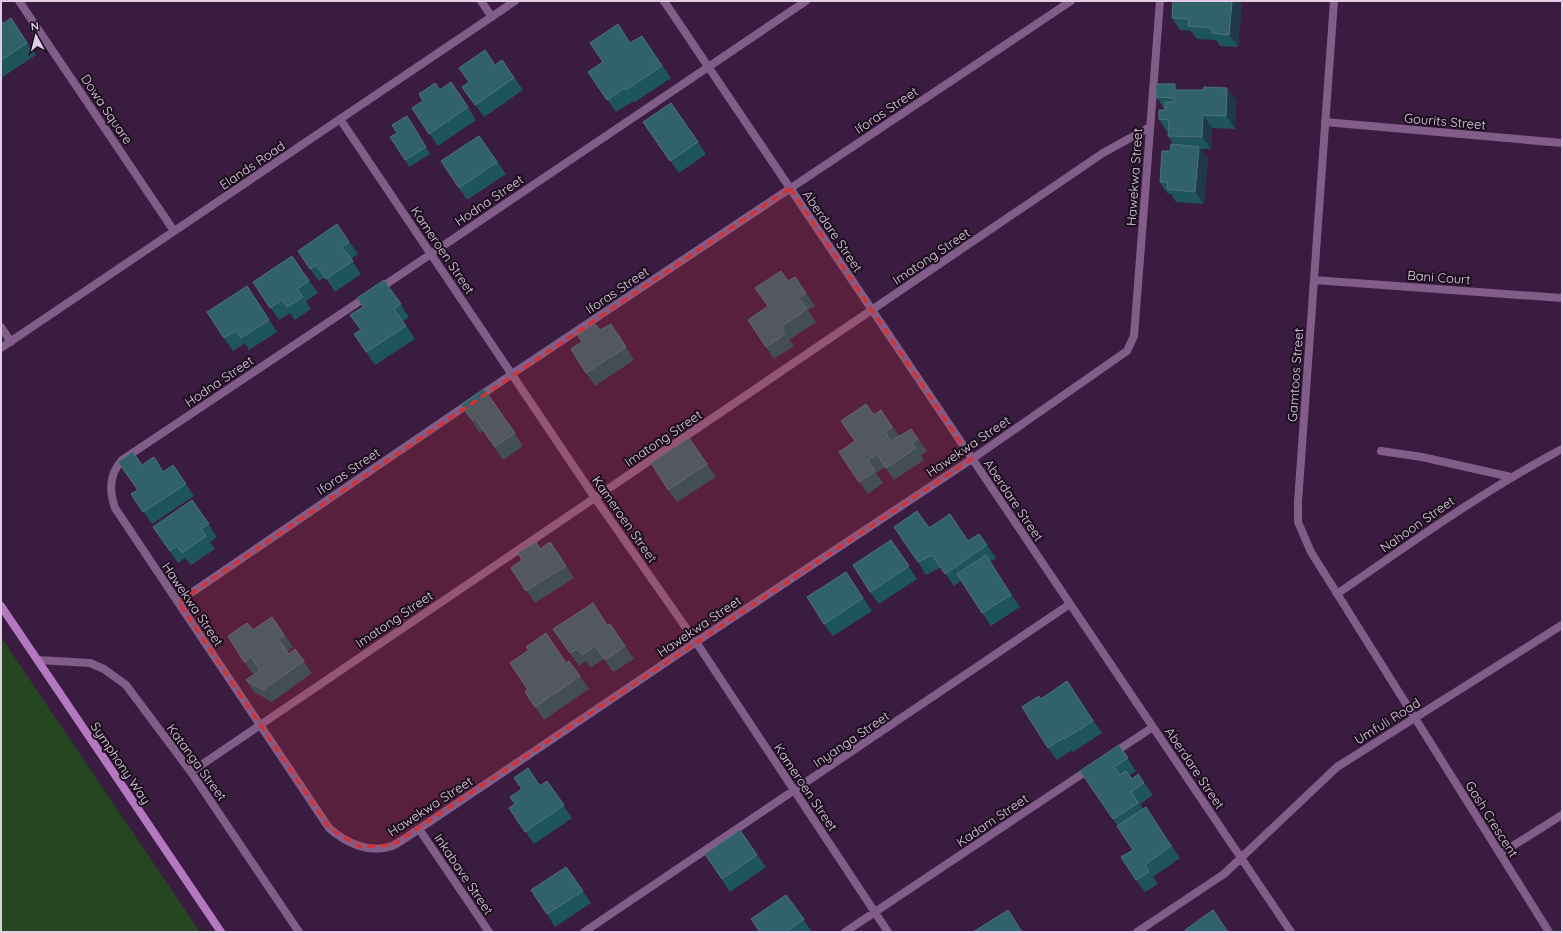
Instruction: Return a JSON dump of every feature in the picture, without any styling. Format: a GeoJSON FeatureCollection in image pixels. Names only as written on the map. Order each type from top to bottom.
{"type":"FeatureCollection","features":[{"type":"Feature","properties":{"kind":"main road","name":"Symphony Way"},"geometry":{"type":"LineString","coordinates":[[1,606],[221,932]]}},
{"type":"Feature","properties":{"kind":"street","name":"Dowa Square"},"geometry":{"type":"LineString","coordinates":[[19,1],[174,231]]}},
{"type":"Feature","properties":{"kind":"street"},"geometry":{"type":"LineString","coordinates":[[481,1],[492,17]]}},
{"type":"Feature","properties":{"kind":"street","name":"Elands Road"},"geometry":{"type":"LineString","coordinates":[[1,348],[516,1]]}},
{"type":"Feature","properties":{"kind":"street","name":"Aberdare Street"},"geometry":{"type":"LineString","coordinates":[[664,1],[1291,932]]}},
{"type":"Feature","properties":{"kind":"street","name":"Hodna Street"},"geometry":{"type":"LineString","coordinates":[[111,478],[122,460],[806,1]]}},
{"type":"Feature","properties":{"kind":"street","name":"Iforas Street"},"geometry":{"type":"LineString","coordinates":[[178,602],[512,374],[1071,1]]}},
{"type":"Feature","properties":{"kind":"street","name":"Hawekwa Street"},"geometry":{"type":"LineString","coordinates":[[111,478],[110,490],[115,508],[329,828],[338,836],[360,847],[382,848],[393,845],[972,459],[1121,355],[1131,345],[1134,336],[1160,1]]}},
{"type":"Feature","properties":{"kind":"street","name":"Gamtoos Street"},"geometry":{"type":"LineString","coordinates":[[1334,1],[1298,502],[1298,522],[1311,552],[1415,718]]}},
{"type":"Feature","properties":{"kind":"street","name":"Kameroen Street"},"geometry":{"type":"LineString","coordinates":[[340,120],[595,498],[696,642],[888,932]]}},
{"type":"Feature","properties":{"kind":"street","name":"Gourits Street"},"geometry":{"type":"LineString","coordinates":[[1325,122],[1562,143]]}},
{"type":"Feature","properties":{"kind":"street","name":"Imatong Street"},"geometry":{"type":"LineString","coordinates":[[191,772],[1103,153],[1150,127]]}},
{"type":"Feature","properties":{"kind":"street","name":"Bani Court"},"geometry":{"type":"LineString","coordinates":[[1314,280],[1562,298]]}},
{"type":"Feature","properties":{"kind":"street"},"geometry":{"type":"LineString","coordinates":[[1,327],[11,342]]}},
{"type":"Feature","properties":{"kind":"street","name":"Nahoon Street"},"geometry":{"type":"LineString","coordinates":[[1337,594],[1457,510],[1562,449]]}},
{"type":"Feature","properties":{"kind":"street"},"geometry":{"type":"LineString","coordinates":[[1381,451],[1422,457],[1511,478]]}},
{"type":"Feature","properties":{"kind":"street","name":"Inyanga Street"},"geometry":{"type":"LineString","coordinates":[[584,932],[794,792],[1070,604]]}},
{"type":"Feature","properties":{"kind":"street","name":"Umfuli Road"},"geometry":{"type":"LineString","coordinates":[[1137,932],[1224,874],[1337,767],[1562,626]]}},
{"type":"Feature","properties":{"kind":"street","name":"Katanga Street"},"geometry":{"type":"LineString","coordinates":[[38,660],[90,663],[115,676],[126,685],[191,772],[299,932]]}},
{"type":"Feature","properties":{"kind":"street","name":"Gash Crescent"},"geometry":{"type":"LineString","coordinates":[[1415,718],[1549,932]]}},
{"type":"Feature","properties":{"kind":"street","name":"Kadam Street"},"geometry":{"type":"LineString","coordinates":[[845,932],[1153,727]]}},
{"type":"Feature","properties":{"kind":"street"},"geometry":{"type":"LineString","coordinates":[[1500,854],[1562,815]]}},
{"type":"Feature","properties":{"kind":"street","name":"Inkabave Street"},"geometry":{"type":"LineString","coordinates":[[419,829],[489,932]]}},
{"type":"Feature","properties":{"kind":"highlighted area"},"geometry":{"type":"Polygon","coordinates":[[[790,188],[972,459],[393,845],[360,847],[329,828],[178,602],[790,188]]]}},
{"type":"Feature","properties":{"kind":"green space"},"geometry":{"type":"Polygon","coordinates":[[[1,637],[200,932],[1,932],[1,637]]]}},
{"type":"Feature","properties":{"kind":"building"},"geometry":{"type":"Polygon","coordinates":[[[1173,1],[1232,1],[1229,35],[1212,33],[1212,28],[1188,26],[1189,19],[1172,18],[1173,1]]]}},
{"type":"Feature","properties":{"kind":"building"},"geometry":{"type":"Polygon","coordinates":[[[11,18],[27,43],[1,60],[1,20],[3,24],[11,18]]]}},
{"type":"Feature","properties":{"kind":"building"},"geometry":{"type":"Polygon","coordinates":[[[618,24],[630,43],[642,36],[662,66],[626,90],[625,88],[607,100],[588,72],[603,62],[590,43],[618,24]]]}},
{"type":"Feature","properties":{"kind":"building"},"geometry":{"type":"Polygon","coordinates":[[[485,50],[495,65],[502,60],[514,78],[475,105],[462,87],[469,82],[459,68],[485,50]]]}},
{"type":"Feature","properties":{"kind":"building"},"geometry":{"type":"Polygon","coordinates":[[[451,82],[468,107],[429,134],[412,108],[423,101],[419,94],[435,83],[440,90],[451,82]]]}},
{"type":"Feature","properties":{"kind":"building"},"geometry":{"type":"Polygon","coordinates":[[[1156,84],[1175,84],[1175,90],[1204,90],[1204,87],[1227,88],[1226,116],[1203,115],[1202,137],[1168,136],[1169,120],[1159,119],[1159,110],[1165,110],[1165,102],[1174,102],[1174,98],[1156,97],[1156,84]]]}},
{"type":"Feature","properties":{"kind":"building"},"geometry":{"type":"Polygon","coordinates":[[[671,103],[698,142],[670,161],[643,122],[671,103]]]}},
{"type":"Feature","properties":{"kind":"building"},"geometry":{"type":"Polygon","coordinates":[[[407,116],[426,147],[405,160],[390,137],[397,133],[392,125],[407,116]]]}},
{"type":"Feature","properties":{"kind":"building"},"geometry":{"type":"Polygon","coordinates":[[[479,136],[497,162],[459,188],[441,161],[479,136]]]}},
{"type":"Feature","properties":{"kind":"building"},"geometry":{"type":"Polygon","coordinates":[[[1171,144],[1199,147],[1195,192],[1167,189],[1168,182],[1160,182],[1162,151],[1170,151],[1171,144]]]}},
{"type":"Feature","properties":{"kind":"building"},"geometry":{"type":"Polygon","coordinates":[[[337,224],[349,242],[342,247],[353,261],[326,279],[316,265],[310,269],[298,251],[337,224]]]}},
{"type":"Feature","properties":{"kind":"building"},"geometry":{"type":"Polygon","coordinates":[[[292,256],[309,281],[297,289],[303,297],[287,307],[282,300],[270,308],[253,282],[292,256]]]}},
{"type":"Feature","properties":{"kind":"building"},"geometry":{"type":"Polygon","coordinates":[[[781,271],[788,281],[795,277],[806,293],[799,298],[807,309],[781,327],[785,334],[766,347],[748,320],[768,306],[755,288],[781,271]]]}},
{"type":"Feature","properties":{"kind":"building"},"geometry":{"type":"Polygon","coordinates":[[[384,280],[401,304],[394,309],[406,326],[366,352],[354,334],[361,330],[350,315],[363,307],[357,298],[384,280]]]}},
{"type":"Feature","properties":{"kind":"building"},"geometry":{"type":"Polygon","coordinates":[[[247,286],[269,320],[241,338],[236,331],[224,338],[207,312],[247,286]]]}},
{"type":"Feature","properties":{"kind":"building"},"geometry":{"type":"Polygon","coordinates":[[[595,324],[600,330],[611,324],[626,347],[586,373],[571,349],[582,342],[578,335],[595,324]]]}},
{"type":"Feature","properties":{"kind":"building"},"geometry":{"type":"Polygon","coordinates":[[[484,389],[515,433],[495,447],[475,418],[472,420],[461,405],[484,389]]]}},
{"type":"Feature","properties":{"kind":"building"},"geometry":{"type":"Polygon","coordinates":[[[866,404],[874,415],[881,410],[892,427],[885,432],[891,441],[911,429],[918,439],[912,443],[916,448],[886,468],[877,454],[868,460],[875,471],[859,482],[839,452],[855,441],[841,421],[866,404]]]}},
{"type":"Feature","properties":{"kind":"building"},"geometry":{"type":"Polygon","coordinates":[[[689,438],[707,464],[668,490],[651,463],[689,438]]]}},
{"type":"Feature","properties":{"kind":"building"},"geometry":{"type":"Polygon","coordinates":[[[133,452],[142,465],[154,457],[163,472],[173,465],[186,484],[143,512],[131,494],[138,490],[118,462],[133,452]]]}},
{"type":"Feature","properties":{"kind":"building"},"geometry":{"type":"Polygon","coordinates":[[[192,500],[209,524],[201,529],[206,536],[182,553],[177,546],[170,551],[153,527],[192,500]]]}},
{"type":"Feature","properties":{"kind":"building"},"geometry":{"type":"Polygon","coordinates":[[[917,511],[929,528],[950,514],[968,541],[979,534],[987,545],[945,574],[932,555],[918,562],[894,527],[917,511]]]}},
{"type":"Feature","properties":{"kind":"building"},"geometry":{"type":"Polygon","coordinates":[[[891,540],[909,566],[870,592],[853,565],[891,540]]]}},
{"type":"Feature","properties":{"kind":"building"},"geometry":{"type":"Polygon","coordinates":[[[536,542],[540,549],[550,542],[566,566],[526,591],[511,568],[522,560],[518,553],[536,542]]]}},
{"type":"Feature","properties":{"kind":"building"},"geometry":{"type":"Polygon","coordinates":[[[986,555],[1011,595],[982,613],[957,574],[986,555]]]}},
{"type":"Feature","properties":{"kind":"building"},"geometry":{"type":"Polygon","coordinates":[[[846,572],[863,598],[824,624],[807,597],[846,572]]]}},
{"type":"Feature","properties":{"kind":"building"},"geometry":{"type":"Polygon","coordinates":[[[593,603],[607,625],[610,624],[625,646],[605,660],[595,646],[582,655],[577,649],[570,653],[553,629],[593,603]]]}},
{"type":"Feature","properties":{"kind":"building"},"geometry":{"type":"Polygon","coordinates":[[[272,617],[284,635],[278,639],[289,654],[295,649],[304,661],[263,690],[246,680],[260,670],[251,657],[244,662],[228,636],[247,623],[253,630],[272,617]]]}},
{"type":"Feature","properties":{"kind":"building"},"geometry":{"type":"Polygon","coordinates":[[[546,633],[566,663],[569,661],[580,676],[535,707],[525,692],[528,690],[510,663],[529,650],[526,647],[546,633]]]}},
{"type":"Feature","properties":{"kind":"building"},"geometry":{"type":"Polygon","coordinates":[[[1067,681],[1093,721],[1048,748],[1022,707],[1039,696],[1041,699],[1067,681]]]}},
{"type":"Feature","properties":{"kind":"building"},"geometry":{"type":"Polygon","coordinates":[[[1119,745],[1128,758],[1114,767],[1120,775],[1126,771],[1132,779],[1138,774],[1144,783],[1131,792],[1138,803],[1113,819],[1080,771],[1119,745]]]}},
{"type":"Feature","properties":{"kind":"building"},"geometry":{"type":"Polygon","coordinates":[[[528,768],[540,786],[547,781],[564,805],[525,832],[509,808],[515,804],[510,797],[522,789],[514,778],[528,768]]]}},
{"type":"Feature","properties":{"kind":"building"},"geometry":{"type":"Polygon","coordinates":[[[1146,807],[1171,846],[1145,865],[1149,872],[1136,880],[1121,857],[1133,850],[1117,826],[1146,807]]]}},
{"type":"Feature","properties":{"kind":"building"},"geometry":{"type":"Polygon","coordinates":[[[740,830],[757,855],[722,879],[705,854],[740,830]]]}},
{"type":"Feature","properties":{"kind":"building"},"geometry":{"type":"Polygon","coordinates":[[[566,867],[583,891],[547,914],[531,890],[566,867]]]}},
{"type":"Feature","properties":{"kind":"building"},"geometry":{"type":"Polygon","coordinates":[[[786,895],[804,919],[786,932],[760,932],[751,919],[786,895]]]}},
{"type":"Feature","properties":{"kind":"building"},"geometry":{"type":"Polygon","coordinates":[[[1008,910],[1022,932],[973,932],[1008,910]]]}},
{"type":"Feature","properties":{"kind":"building"},"geometry":{"type":"Polygon","coordinates":[[[1213,910],[1228,932],[1186,932],[1185,930],[1213,910]]]}}]}
